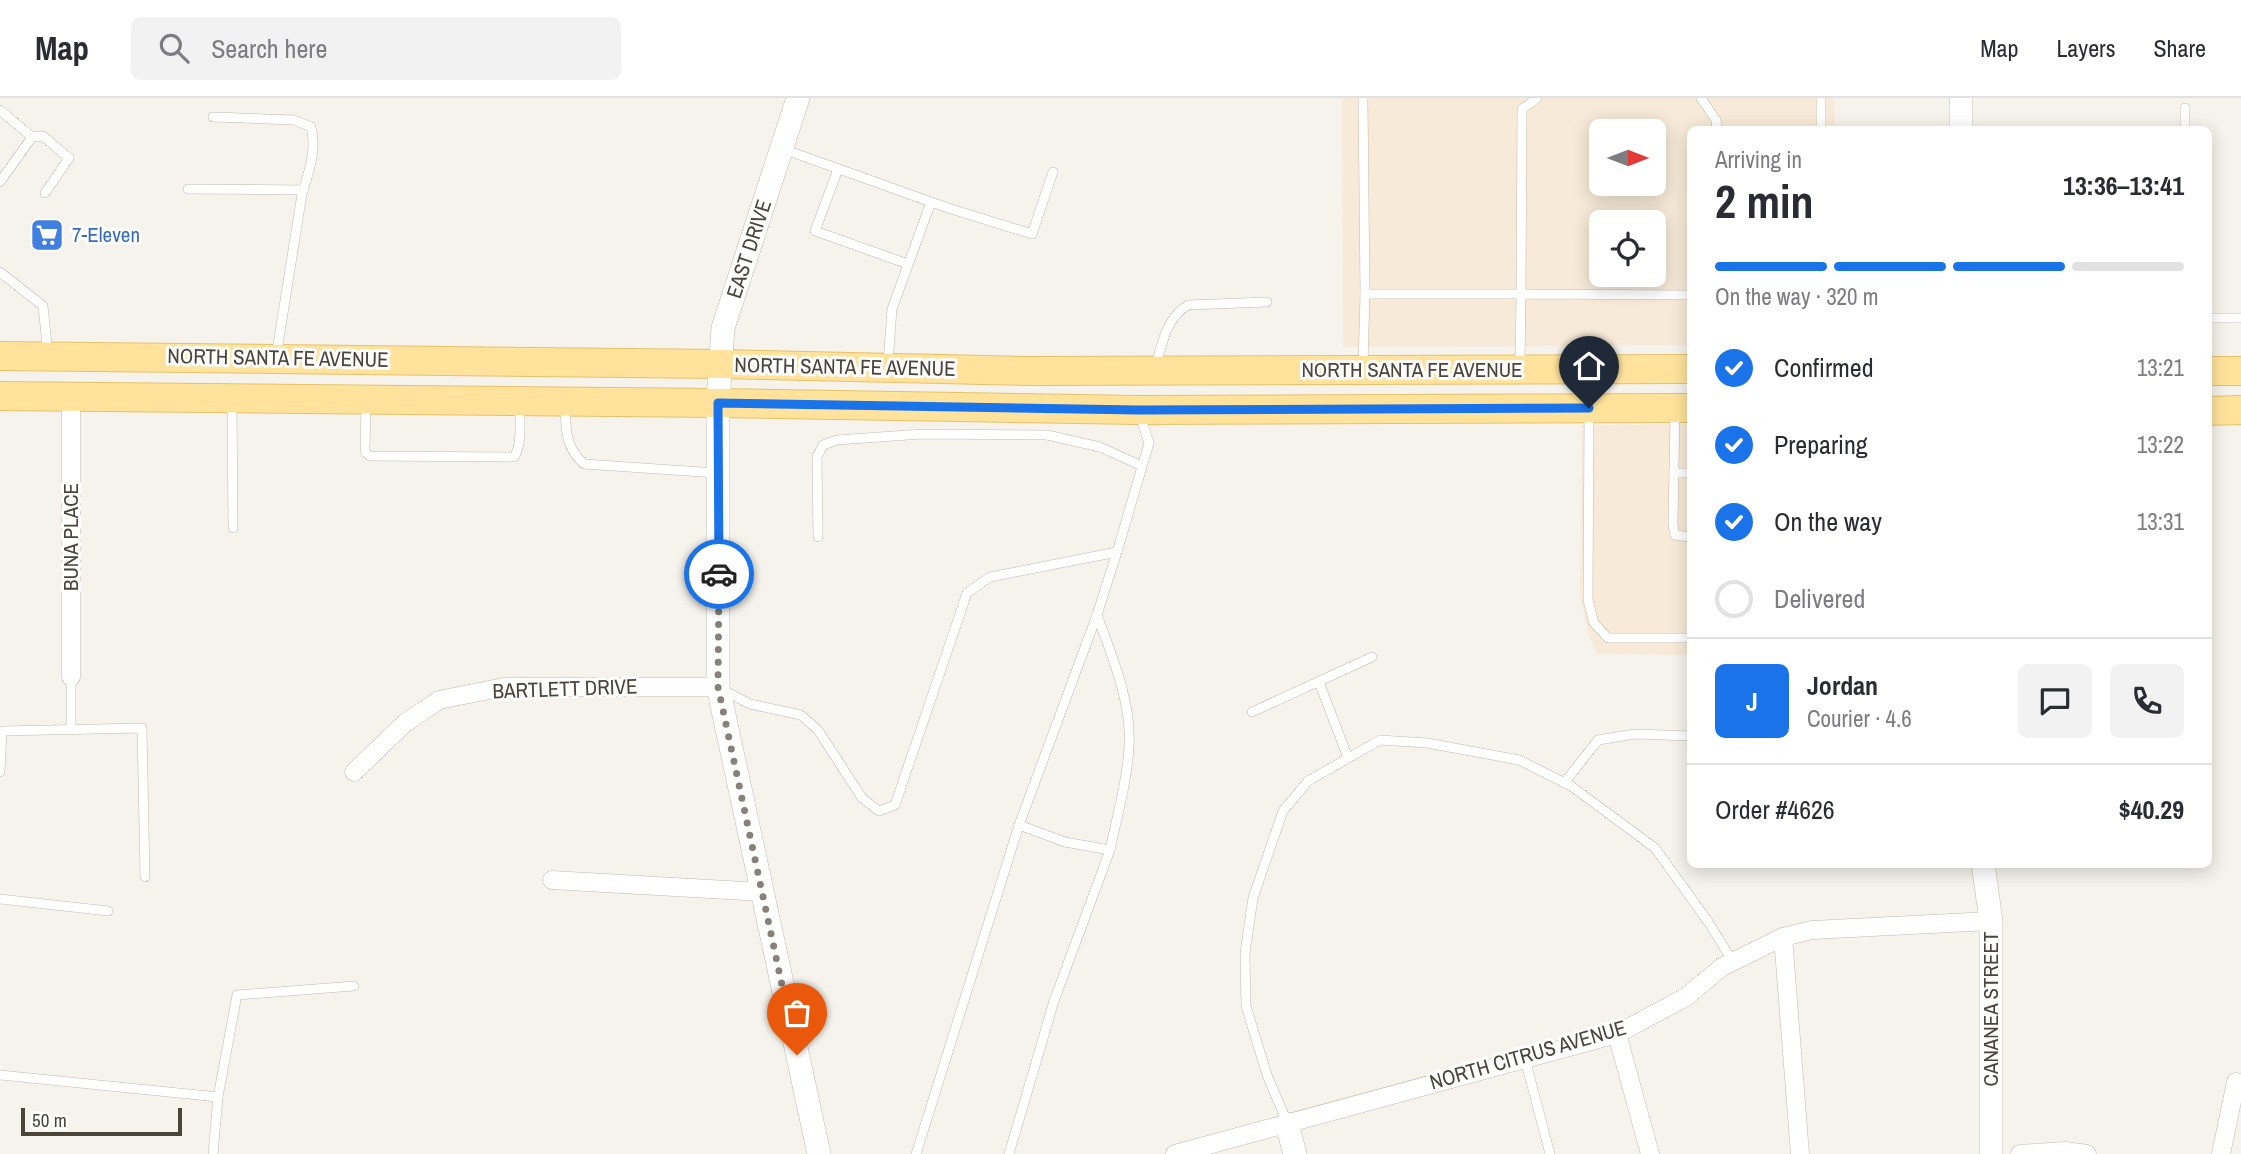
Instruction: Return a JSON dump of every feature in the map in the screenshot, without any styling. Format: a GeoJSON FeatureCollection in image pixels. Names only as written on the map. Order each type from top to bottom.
{"type":"FeatureCollection","features":[{"type":"Feature","properties":{"kind":"main road","name":"NORTH SANTA FE AVENUE"},"geometry":{"type":"LineString","coordinates":[[0,356],[1154,371],[1687,369]]}},
{"type":"Feature","properties":{"kind":"main road"},"geometry":{"type":"LineString","coordinates":[[2212,371],[2241,371]]}},
{"type":"Feature","properties":{"kind":"main road","name":"NORTH SANTA FE AVENUE"},"geometry":{"type":"LineString","coordinates":[[0,396],[1138,410],[1683,408]]}},
{"type":"Feature","properties":{"kind":"main road"},"geometry":{"type":"LineString","coordinates":[[2212,411],[2241,410]]}},
{"type":"Feature","properties":{"kind":"street","name":"EAST DRIVE"},"geometry":{"type":"LineString","coordinates":[[798,98],[723,328],[717,472],[718,687],[819,1154]]}},
{"type":"Feature","properties":{"kind":"street"},"geometry":{"type":"LineString","coordinates":[[1961,98],[1961,126]]}},
{"type":"Feature","properties":{"kind":"street","name":"BUNA PLACE"},"geometry":{"type":"LineString","coordinates":[[71,397],[71,677]]}},
{"type":"Feature","properties":{"kind":"street","name":"BARTLETT DRIVE"},"geometry":{"type":"LineString","coordinates":[[354,772],[405,723],[439,700],[504,687],[718,687]]}},
{"type":"Feature","properties":{"kind":"street","name":"CANANEA STREET"},"geometry":{"type":"LineString","coordinates":[[1984,868],[1991,921],[1991,1154]]}},
{"type":"Feature","properties":{"kind":"street"},"geometry":{"type":"LineString","coordinates":[[552,880],[762,892]]}},
{"type":"Feature","properties":{"kind":"street","name":"NORTH CITRUS AVENUE"},"geometry":{"type":"LineString","coordinates":[[1175,1154],[1617,1034],[1686,997],[1722,967],[1783,937],[1812,930],[1991,921]]}},
{"type":"Feature","properties":{"kind":"street"},"geometry":{"type":"LineString","coordinates":[[1783,937],[1800,1154]]}},
{"type":"Feature","properties":{"kind":"street"},"geometry":{"type":"LineString","coordinates":[[1617,1034],[1650,1154]]}},
{"type":"Feature","properties":{"kind":"street"},"geometry":{"type":"LineString","coordinates":[[2221,1154],[2236,1082]]}},
{"type":"Feature","properties":{"kind":"street"},"geometry":{"type":"LineString","coordinates":[[1287,1124],[1295,1154]]}},
{"type":"Feature","properties":{"kind":"street"},"geometry":{"type":"LineString","coordinates":[[2020,1154],[2065,1151],[2087,1154]]}},
{"type":"Feature","properties":{"kind":"lane"},"geometry":{"type":"LineString","coordinates":[[1363,98],[1363,370]]}},
{"type":"Feature","properties":{"kind":"lane"},"geometry":{"type":"LineString","coordinates":[[1520,370],[1522,109],[1537,98]]}},
{"type":"Feature","properties":{"kind":"lane"},"geometry":{"type":"LineString","coordinates":[[1701,98],[1716,120],[1717,126]]}},
{"type":"Feature","properties":{"kind":"lane"},"geometry":{"type":"LineString","coordinates":[[1821,98],[1821,126]]}},
{"type":"Feature","properties":{"kind":"lane"},"geometry":{"type":"LineString","coordinates":[[2185,108],[2185,126]]}},
{"type":"Feature","properties":{"kind":"lane"},"geometry":{"type":"LineString","coordinates":[[0,110],[32,137]]}},
{"type":"Feature","properties":{"kind":"lane"},"geometry":{"type":"LineString","coordinates":[[213,117],[295,120],[311,127],[315,142],[303,190],[276,358]]}},
{"type":"Feature","properties":{"kind":"lane"},"geometry":{"type":"LineString","coordinates":[[0,182],[32,137],[43,135],[69,158],[45,192]]}},
{"type":"Feature","properties":{"kind":"lane"},"geometry":{"type":"LineString","coordinates":[[782,148],[931,202],[1032,234],[1053,172]]}},
{"type":"Feature","properties":{"kind":"lane"},"geometry":{"type":"LineString","coordinates":[[838,169],[815,231],[908,264]]}},
{"type":"Feature","properties":{"kind":"lane"},"geometry":{"type":"LineString","coordinates":[[188,189],[303,190]]}},
{"type":"Feature","properties":{"kind":"lane"},"geometry":{"type":"LineString","coordinates":[[888,368],[892,309],[931,202]]}},
{"type":"Feature","properties":{"kind":"lane"},"geometry":{"type":"LineString","coordinates":[[0,272],[43,306],[48,356]]}},
{"type":"Feature","properties":{"kind":"lane"},"geometry":{"type":"LineString","coordinates":[[1364,294],[1687,295]]}},
{"type":"Feature","properties":{"kind":"lane"},"geometry":{"type":"LineString","coordinates":[[1154,371],[1165,334],[1179,310],[1188,305],[1267,302]]}},
{"type":"Feature","properties":{"kind":"lane"},"geometry":{"type":"LineString","coordinates":[[2212,318],[2241,318]]}},
{"type":"Feature","properties":{"kind":"lane"},"geometry":{"type":"LineString","coordinates":[[232,398],[233,528]]}},
{"type":"Feature","properties":{"kind":"lane"},"geometry":{"type":"LineString","coordinates":[[365,399],[365,450],[370,456],[514,457],[518,446],[520,401]]}},
{"type":"Feature","properties":{"kind":"lane"},"geometry":{"type":"LineString","coordinates":[[565,401],[567,442],[573,455],[583,464],[717,472]]}},
{"type":"Feature","properties":{"kind":"lane"},"geometry":{"type":"LineString","coordinates":[[1589,408],[1588,600],[1594,623],[1608,638],[1687,638]]}},
{"type":"Feature","properties":{"kind":"lane"},"geometry":{"type":"LineString","coordinates":[[1683,408],[1674,473],[1673,525],[1675,535],[1687,537]]}},
{"type":"Feature","properties":{"kind":"lane"},"geometry":{"type":"LineString","coordinates":[[916,1154],[1019,825],[1097,615],[1117,552],[1149,443],[1138,410]]}},
{"type":"Feature","properties":{"kind":"lane"},"geometry":{"type":"LineString","coordinates":[[818,537],[817,457],[823,445],[837,440],[922,434],[1047,435],[1100,447],[1142,466]]}},
{"type":"Feature","properties":{"kind":"lane"},"geometry":{"type":"LineString","coordinates":[[1674,473],[1687,473]]}},
{"type":"Feature","properties":{"kind":"lane"},"geometry":{"type":"LineString","coordinates":[[718,687],[750,704],[801,715],[818,730],[863,798],[879,811],[895,805],[967,593],[990,577],[1117,552]]}},
{"type":"Feature","properties":{"kind":"lane"},"geometry":{"type":"LineString","coordinates":[[1009,1154],[1054,1001],[1110,850],[1126,776],[1130,745],[1126,707],[1097,615]]}},
{"type":"Feature","properties":{"kind":"lane"},"geometry":{"type":"LineString","coordinates":[[1252,712],[1372,657]]}},
{"type":"Feature","properties":{"kind":"lane"},"geometry":{"type":"LineString","coordinates":[[71,677],[71,730]]}},
{"type":"Feature","properties":{"kind":"lane"},"geometry":{"type":"LineString","coordinates":[[1319,682],[1348,758]]}},
{"type":"Feature","properties":{"kind":"lane"},"geometry":{"type":"LineString","coordinates":[[0,772],[2,731],[142,728],[145,877]]}},
{"type":"Feature","properties":{"kind":"lane"},"geometry":{"type":"LineString","coordinates":[[1564,783],[1598,740],[1635,734],[1687,736]]}},
{"type":"Feature","properties":{"kind":"lane"},"geometry":{"type":"LineString","coordinates":[[1287,1124],[1267,1075],[1246,1006],[1245,953],[1253,898],[1283,811],[1308,780],[1380,740],[1427,743],[1519,760],[1564,783],[1630,827],[1655,848],[1709,923],[1733,962]]}},
{"type":"Feature","properties":{"kind":"lane"},"geometry":{"type":"LineString","coordinates":[[1019,825],[1065,842],[1110,850]]}},
{"type":"Feature","properties":{"kind":"lane"},"geometry":{"type":"LineString","coordinates":[[0,899],[108,911]]}},
{"type":"Feature","properties":{"kind":"lane"},"geometry":{"type":"LineString","coordinates":[[213,1154],[218,1097],[237,995],[354,986]]}},
{"type":"Feature","properties":{"kind":"lane"},"geometry":{"type":"LineString","coordinates":[[1525,1059],[1550,1154]]}},
{"type":"Feature","properties":{"kind":"lane"},"geometry":{"type":"LineString","coordinates":[[0,1075],[218,1097]]}},
{"type":"Feature","properties":{"kind":"shaded area"},"geometry":{"type":"Polygon","coordinates":[[[1342,98],[1834,98],[1835,126],[1687,126],[1687,345],[1343,347],[1342,98]]]}},
{"type":"Feature","properties":{"kind":"shaded area"},"geometry":{"type":"Polygon","coordinates":[[[1687,424],[1687,655],[1597,654],[1589,635],[1580,597],[1582,425],[1687,424]]]}},
{"type":"Feature","properties":{"kind":"way so far"},"geometry":{"type":"LineString","coordinates":[[719,574],[718,687],[797,1055]]}},
{"type":"Feature","properties":{"kind":"place","name":"7-Eleven"},"geometry":{"type":"Point","coordinates":[47,235]}},
{"type":"Feature","properties":{"kind":"route"},"geometry":{"type":"LineString","coordinates":[[719,574],[718,403],[1138,410],[1589,408]]}}]}
